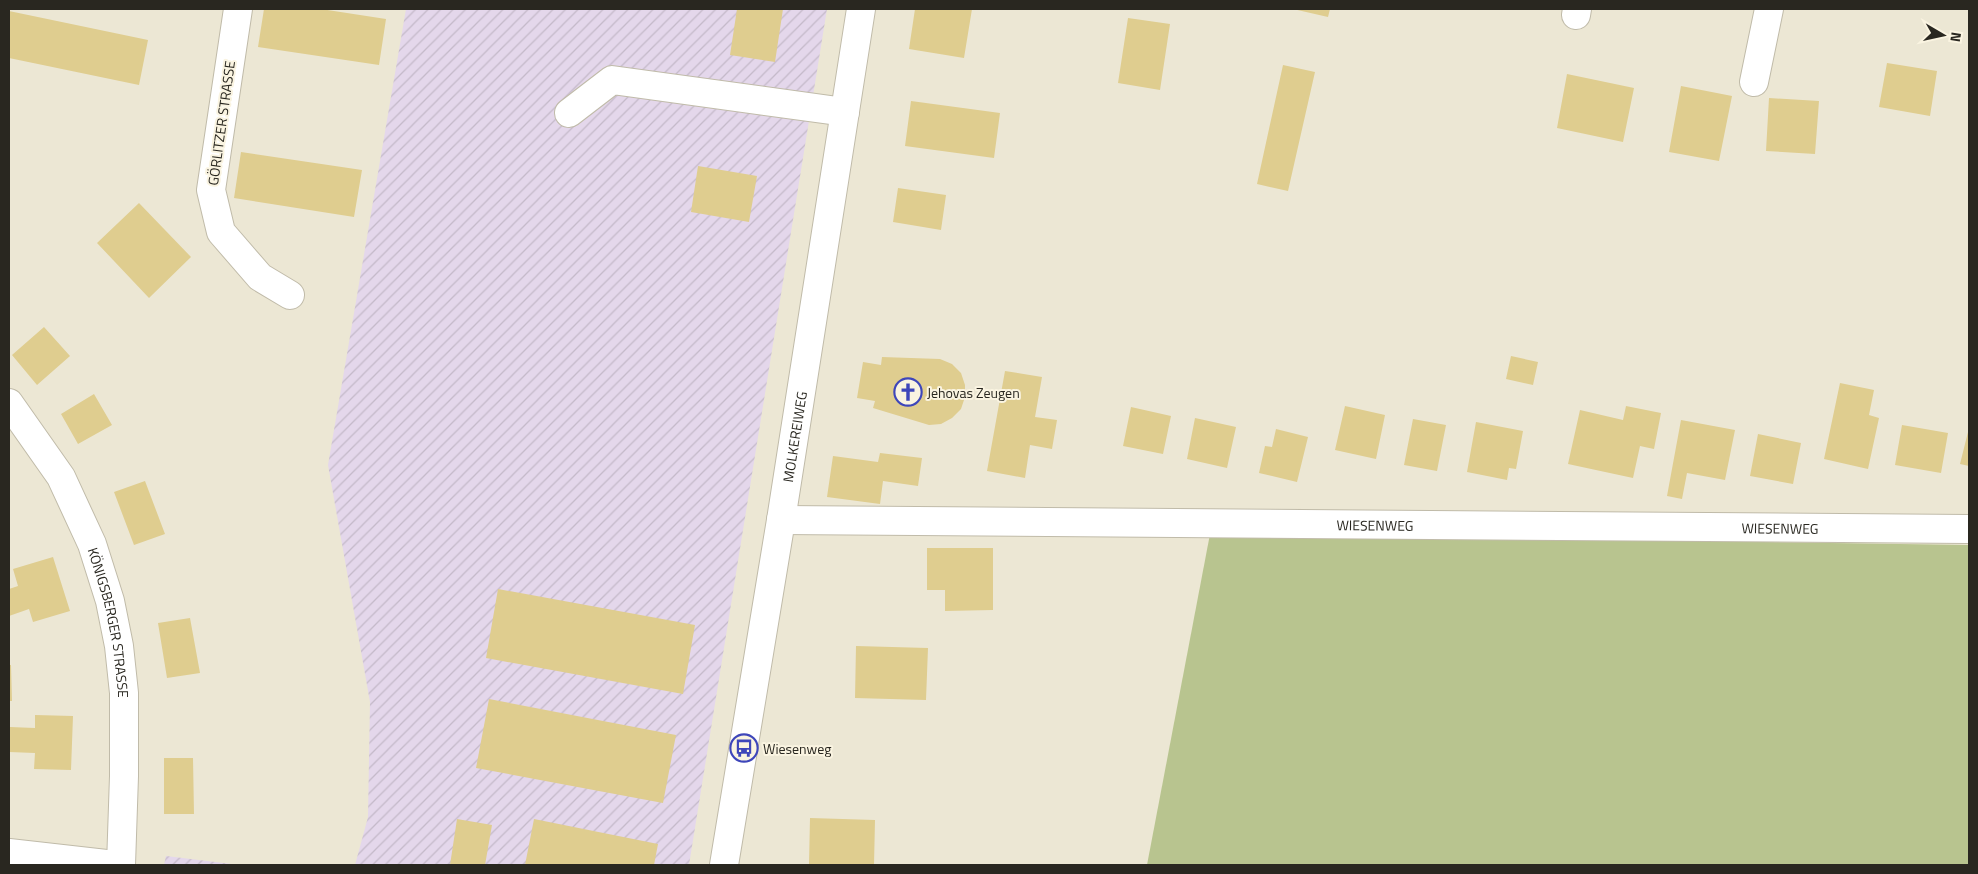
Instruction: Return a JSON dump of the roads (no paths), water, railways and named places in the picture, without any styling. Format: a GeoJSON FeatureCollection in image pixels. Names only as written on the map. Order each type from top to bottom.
{"type":"FeatureCollection","features":[{"type":"Feature","properties":{"kind":"street","name":"GÖRLITZER STRASSE"},"geometry":{"type":"LineString","coordinates":[[238,9],[211,190],[221,232],[260,277],[290,294]]}},
{"type":"Feature","properties":{"kind":"street","name":"MOLKEREIWEG"},"geometry":{"type":"LineString","coordinates":[[724,865],[781,520],[861,9]]}},
{"type":"Feature","properties":{"kind":"street"},"geometry":{"type":"LineString","coordinates":[[1754,82],[1769,9]]}},
{"type":"Feature","properties":{"kind":"street"},"geometry":{"type":"LineString","coordinates":[[569,113],[612,80],[845,112]]}},
{"type":"Feature","properties":{"kind":"street","name":"KÖNIGSBERGER STRASSE"},"geometry":{"type":"LineString","coordinates":[[9,403],[62,477],[92,544],[110,601],[119,646],[124,693],[121,865]]}},
{"type":"Feature","properties":{"kind":"street","name":"WIESENWEG"},"geometry":{"type":"LineString","coordinates":[[781,520],[1969,529]]}},
{"type":"Feature","properties":{"kind":"street"},"geometry":{"type":"LineString","coordinates":[[9,853],[115,865]]}},
{"type":"Feature","properties":{"kind":"place","name":"Jehovas Zeugen"},"geometry":{"type":"Point","coordinates":[908,392]}},
{"type":"Feature","properties":{"kind":"place","name":"Wiesenweg"},"geometry":{"type":"Point","coordinates":[744,748]}}]}
